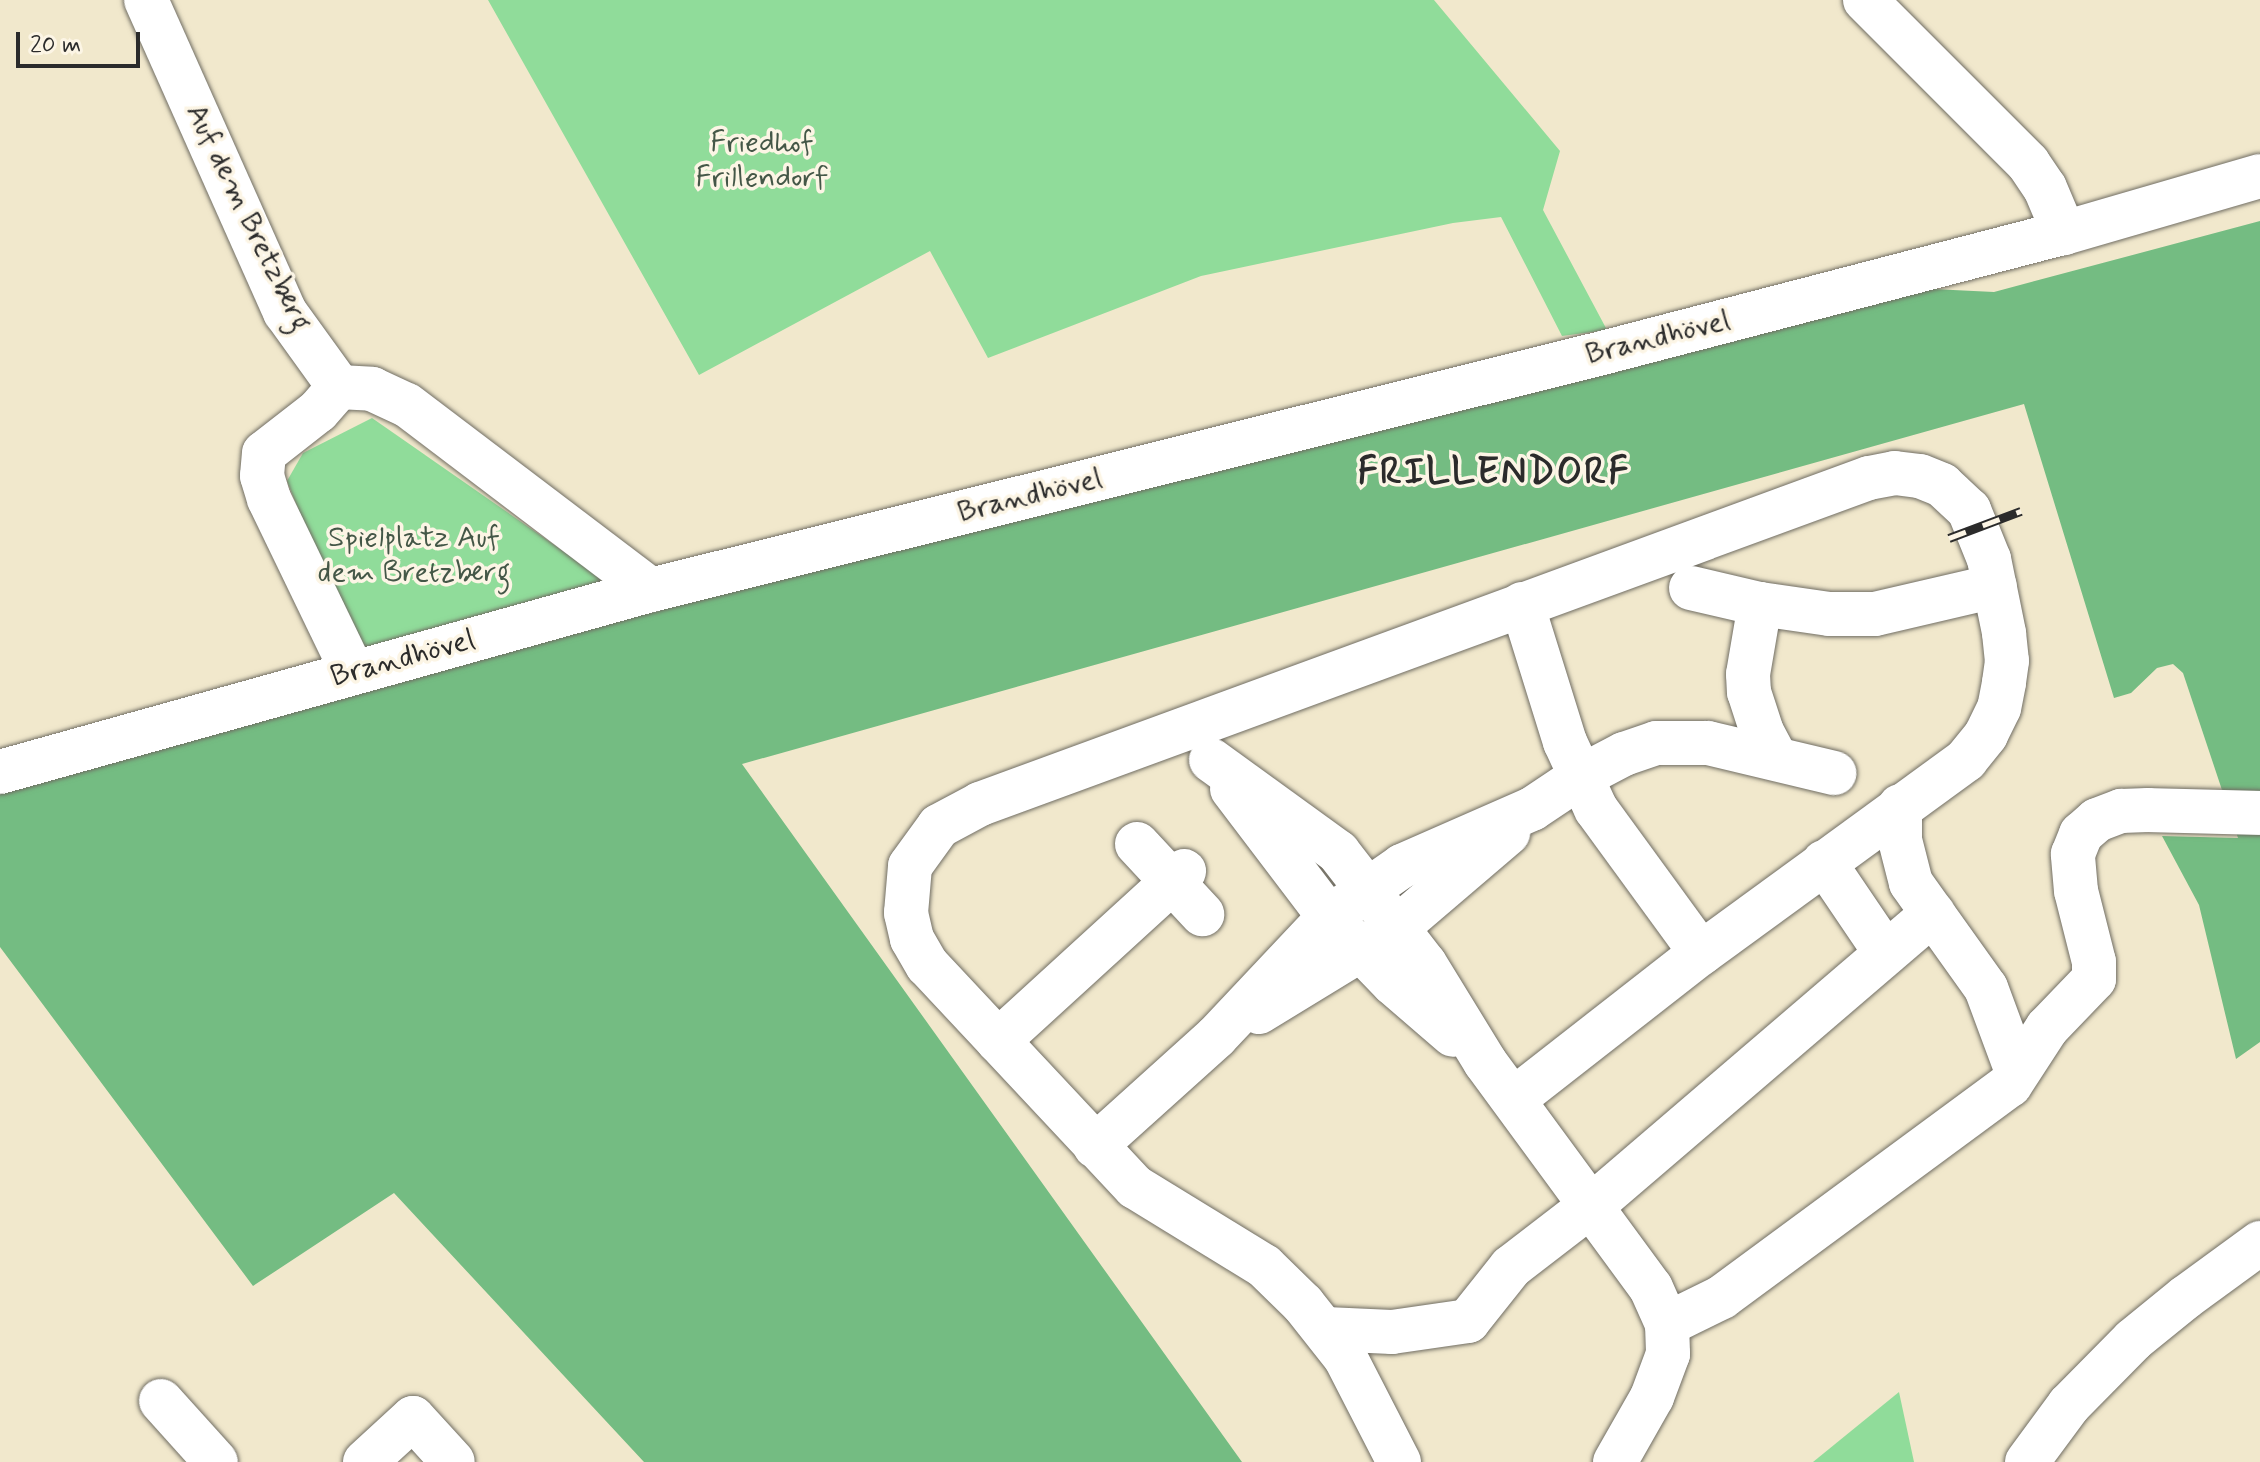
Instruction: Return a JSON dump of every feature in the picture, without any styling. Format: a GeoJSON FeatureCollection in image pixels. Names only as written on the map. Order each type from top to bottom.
{"type":"FeatureCollection","features":[{"type":"Feature","properties":{"kind":"street","name":"Auf dem Bretzberg"},"geometry":{"type":"LineString","coordinates":[[146,0],[285,312],[339,387]]}},
{"type":"Feature","properties":{"kind":"street"},"geometry":{"type":"LineString","coordinates":[[1865,0],[2028,163],[2045,188],[2064,233]]}},
{"type":"Feature","properties":{"kind":"street","name":"Brandhövel"},"geometry":{"type":"LineString","coordinates":[[0,772],[651,590],[1606,352],[2064,233],[2260,176]]}},
{"type":"Feature","properties":{"kind":"street"},"geometry":{"type":"LineString","coordinates":[[353,673],[269,499],[262,476],[264,453],[318,411],[339,387],[372,389],[407,405],[651,590]]}},
{"type":"Feature","properties":{"kind":"street"},"geometry":{"type":"LineString","coordinates":[[1399,1462],[1345,1357],[1326,1329],[1264,1266],[1158,1204],[1135,1187],[927,965],[912,939],[906,888],[910,866],[939,826],[958,813],[1196,745],[1522,604],[1869,478],[1895,473],[1920,476],[1942,485],[1969,510],[1995,586],[2007,661],[1999,708],[1986,735],[1966,760],[1900,806],[1830,870],[1701,953],[1514,1099]]}},
{"type":"Feature","properties":{"kind":"street"},"geometry":{"type":"LineString","coordinates":[[1691,588],[1760,604],[1829,614],[1875,614],[1995,586]]}},
{"type":"Feature","properties":{"kind":"street"},"geometry":{"type":"LineString","coordinates":[[1522,604],[1565,742],[1596,809],[1701,953]]}},
{"type":"Feature","properties":{"kind":"street"},"geometry":{"type":"LineString","coordinates":[[1760,604],[1748,674],[1749,692],[1761,730],[1776,758]]}},
{"type":"Feature","properties":{"kind":"street"},"geometry":{"type":"LineString","coordinates":[[1095,1146],[1216,1037],[1329,917],[1402,866],[1532,809],[1580,777],[1624,754],[1656,743],[1708,743],[1834,773]]}},
{"type":"Feature","properties":{"kind":"street"},"geometry":{"type":"LineString","coordinates":[[1196,745],[1338,852],[1398,927],[1485,1062],[1596,1201],[1651,1288],[1667,1324],[1668,1354],[1661,1376],[1615,1462]]}},
{"type":"Feature","properties":{"kind":"street"},"geometry":{"type":"LineString","coordinates":[[1196,745],[1329,917],[1362,952],[1485,1062]]}},
{"type":"Feature","properties":{"kind":"street"},"geometry":{"type":"LineString","coordinates":[[1900,806],[1900,840],[1911,883],[1926,918],[1986,988],[2017,1072]]}},
{"type":"Feature","properties":{"kind":"street"},"geometry":{"type":"LineString","coordinates":[[1216,1037],[1362,952],[1398,927],[1495,847],[1532,809]]}},
{"type":"Feature","properties":{"kind":"street"},"geometry":{"type":"LineString","coordinates":[[1667,1324],[1722,1297],[1991,1102],[2010,1085],[2070,1001],[2094,979],[2094,962],[2076,891],[2073,854],[2081,834],[2097,820],[2121,811],[2260,813]]}},
{"type":"Feature","properties":{"kind":"street"},"geometry":{"type":"LineString","coordinates":[[1137,844],[1178,877],[1202,914]]}},
{"type":"Feature","properties":{"kind":"street"},"geometry":{"type":"LineString","coordinates":[[1830,870],[1885,952]]}},
{"type":"Feature","properties":{"kind":"street"},"geometry":{"type":"LineString","coordinates":[[998,1041],[1178,877]]}},
{"type":"Feature","properties":{"kind":"street"},"geometry":{"type":"LineString","coordinates":[[1326,1329],[1392,1332],[1468,1321],[1511,1267],[1596,1201],[1926,918]]}},
{"type":"Feature","properties":{"kind":"street"},"geometry":{"type":"LineString","coordinates":[[1986,988],[2037,1001],[2070,1001]]}},
{"type":"Feature","properties":{"kind":"street"},"geometry":{"type":"LineString","coordinates":[[2027,1462],[2069,1405],[2133,1340],[2260,1243]]}},
{"type":"Feature","properties":{"kind":"street"},"geometry":{"type":"LineString","coordinates":[[161,1401],[216,1462]]}},
{"type":"Feature","properties":{"kind":"street"},"geometry":{"type":"LineString","coordinates":[[365,1462],[413,1418],[453,1462]]}},
{"type":"Feature","properties":{"kind":"green space","name":"Friedhof Frillendorf"},"geometry":{"type":"Polygon","coordinates":[[[488,0],[1434,0],[1560,151],[1543,210],[1607,330],[1562,336],[1501,217],[1453,223],[1201,276],[988,358],[930,251],[699,375],[488,0]]]}},
{"type":"Feature","properties":{"kind":"green space"},"geometry":{"type":"Polygon","coordinates":[[[2260,221],[2260,1042],[2236,1059],[2199,905],[2162,836],[2238,838],[2183,673],[2173,664],[2157,668],[2131,693],[2114,698],[2024,404],[742,764],[1242,1462],[644,1462],[394,1193],[253,1286],[0,947],[0,793],[432,669],[1912,288],[1994,292],[2260,221]]]}},
{"type":"Feature","properties":{"kind":"green space","name":"Spielplatz Auf dem Bretzberg"},"geometry":{"type":"Polygon","coordinates":[[[372,418],[622,592],[360,664],[287,481],[303,453],[372,418]]]}},
{"type":"Feature","properties":{"kind":"green space"},"geometry":{"type":"Polygon","coordinates":[[[1899,1392],[1914,1462],[1813,1462],[1899,1392]]]}},
{"type":"Feature","properties":{"kind":"railway"},"geometry":{"type":"LineString","coordinates":[[1949,538],[2021,511]]}},
{"type":"Feature","properties":{"kind":"district","name":"FRILLENDORF"},"geometry":{"type":"Point","coordinates":[1494,473]}}]}
